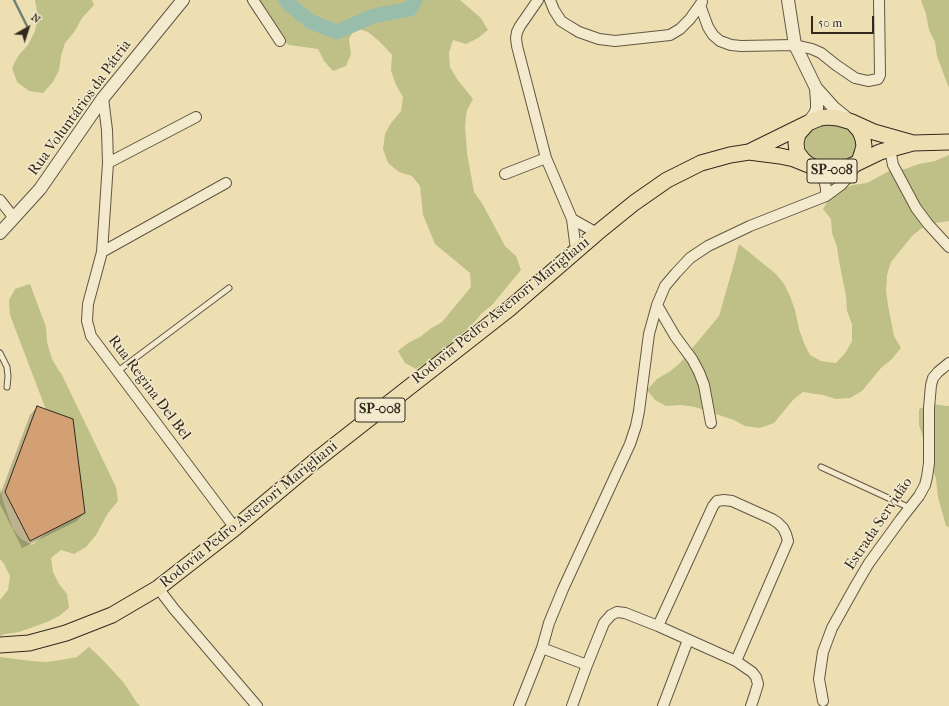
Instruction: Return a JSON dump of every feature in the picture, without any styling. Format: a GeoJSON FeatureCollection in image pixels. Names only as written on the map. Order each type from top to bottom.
{"type":"FeatureCollection","features":[{"type":"Feature","properties":{"kind":"main road","name":"Rodovia Pedro Astenori Marigliani"},"geometry":{"type":"LineString","coordinates":[[749,152],[808,123],[827,117],[852,122],[874,132],[913,143]]}},
{"type":"Feature","properties":{"kind":"main road"},"geometry":{"type":"LineString","coordinates":[[852,122],[860,131],[863,139],[864,146],[859,162]]}},
{"type":"Feature","properties":{"kind":"main road"},"geometry":{"type":"LineString","coordinates":[[808,123],[798,134],[796,143],[797,152],[803,160],[811,166]]}},
{"type":"Feature","properties":{"kind":"main road","name":"Rodovia Pedro Astenori Marigliani"},"geometry":{"type":"LineString","coordinates":[[0,644],[29,643],[66,633],[112,615],[158,588],[235,528],[315,461],[509,309],[576,250],[634,203],[667,180],[701,163],[730,155],[749,152],[794,159],[824,171],[832,171],[849,167],[880,152],[913,143],[949,142]]}},
{"type":"Feature","properties":{"kind":"street","name":"Rua Voluntários da Pátria"},"geometry":{"type":"LineString","coordinates":[[0,233],[40,189],[103,98],[183,0]]}},
{"type":"Feature","properties":{"kind":"street"},"geometry":{"type":"LineString","coordinates":[[253,0],[280,41]]}},
{"type":"Feature","properties":{"kind":"street"},"geometry":{"type":"LineString","coordinates":[[538,0],[516,32],[517,46],[546,158],[572,219],[576,250]]}},
{"type":"Feature","properties":{"kind":"street"},"geometry":{"type":"LineString","coordinates":[[550,0],[561,21],[579,32],[599,39],[615,41],[670,35],[680,29],[702,3]]}},
{"type":"Feature","properties":{"kind":"street"},"geometry":{"type":"LineString","coordinates":[[788,0],[795,45],[816,88],[834,108],[852,122]]}},
{"type":"Feature","properties":{"kind":"street"},"geometry":{"type":"LineString","coordinates":[[702,3],[708,27],[713,35],[720,41],[731,45],[741,46],[795,45],[812,49],[821,53],[856,78],[868,81],[878,79],[880,75],[879,0]]}},
{"type":"Feature","properties":{"kind":"street"},"geometry":{"type":"LineString","coordinates":[[808,123],[817,109],[816,88]]}},
{"type":"Feature","properties":{"kind":"street","name":"Rua Regina Del Bel"},"geometry":{"type":"LineString","coordinates":[[103,98],[107,130],[108,163],[102,252],[88,304],[87,321],[91,336],[235,528]]}},
{"type":"Feature","properties":{"kind":"street"},"geometry":{"type":"LineString","coordinates":[[108,163],[196,117]]}},
{"type":"Feature","properties":{"kind":"street"},"geometry":{"type":"LineString","coordinates":[[890,149],[893,165],[916,208],[949,247]]}},
{"type":"Feature","properties":{"kind":"street"},"geometry":{"type":"LineString","coordinates":[[505,174],[546,158]]}},
{"type":"Feature","properties":{"kind":"street"},"geometry":{"type":"LineString","coordinates":[[519,706],[563,589],[630,444],[639,411],[648,334],[656,305],[665,286],[690,258],[708,246],[750,226],[826,196],[841,185],[859,162]]}},
{"type":"Feature","properties":{"kind":"street"},"geometry":{"type":"LineString","coordinates":[[811,166],[821,176],[825,183],[826,196]]}},
{"type":"Feature","properties":{"kind":"street"},"geometry":{"type":"LineString","coordinates":[[102,252],[226,183]]}},
{"type":"Feature","properties":{"kind":"street"},"geometry":{"type":"LineString","coordinates":[[0,200],[14,218]]}},
{"type":"Feature","properties":{"kind":"street"},"geometry":{"type":"LineString","coordinates":[[572,219],[597,233]]}},
{"type":"Feature","properties":{"kind":"street"},"geometry":{"type":"LineString","coordinates":[[656,305],[700,372],[711,423]]}},
{"type":"Feature","properties":{"kind":"street","name":"Estrada Servidão"},"geometry":{"type":"LineString","coordinates":[[823,701],[819,679],[823,652],[832,628],[869,563],[919,496],[928,477],[929,408],[931,386],[933,378],[949,363]]}},
{"type":"Feature","properties":{"kind":"street"},"geometry":{"type":"LineString","coordinates":[[658,626],[713,506],[717,501],[732,501],[778,523],[783,528],[788,541],[736,661]]}},
{"type":"Feature","properties":{"kind":"street"},"geometry":{"type":"LineString","coordinates":[[158,588],[174,609],[257,706]]}},
{"type":"Feature","properties":{"kind":"street"},"geometry":{"type":"LineString","coordinates":[[572,706],[604,623],[611,614],[617,612],[626,613],[658,626],[736,661],[752,672],[756,677],[758,684],[751,706]]}},
{"type":"Feature","properties":{"kind":"street"},"geometry":{"type":"LineString","coordinates":[[663,706],[688,640]]}},
{"type":"Feature","properties":{"kind":"street"},"geometry":{"type":"LineString","coordinates":[[542,648],[587,665]]}},
{"type":"Feature","properties":{"kind":"lane"},"geometry":{"type":"LineString","coordinates":[[118,371],[229,288]]}},
{"type":"Feature","properties":{"kind":"lane"},"geometry":{"type":"LineString","coordinates":[[0,352],[8,376],[7,387]]}},
{"type":"Feature","properties":{"kind":"lane"},"geometry":{"type":"LineString","coordinates":[[821,467],[910,508]]}},
{"type":"Feature","properties":{"kind":"green space"},"geometry":{"type":"Polygon","coordinates":[[[35,0],[92,0],[94,5],[82,18],[75,31],[65,43],[59,70],[53,82],[43,93],[29,91],[17,82],[12,68],[18,56],[28,45],[35,31],[38,17],[35,0]]]}},
{"type":"Feature","properties":{"kind":"green space"},"geometry":{"type":"Polygon","coordinates":[[[246,0],[460,0],[481,18],[488,30],[478,38],[466,44],[453,40],[449,53],[450,67],[457,79],[473,99],[467,110],[465,125],[467,153],[474,192],[483,205],[505,246],[516,256],[521,270],[492,305],[451,343],[442,354],[416,369],[405,363],[398,351],[442,322],[471,287],[470,273],[435,244],[423,215],[420,186],[412,176],[399,172],[388,163],[383,149],[385,134],[391,123],[401,111],[403,97],[396,85],[391,71],[392,55],[368,32],[355,28],[349,39],[351,54],[346,66],[333,71],[324,61],[318,49],[289,45],[262,23],[246,0]]]}},
{"type":"Feature","properties":{"kind":"green space"},"geometry":{"type":"Polygon","coordinates":[[[921,0],[949,0],[949,87],[937,56],[935,42],[929,30],[926,14],[921,0]]]}},
{"type":"Feature","properties":{"kind":"green space"},"geometry":{"type":"Polygon","coordinates":[[[839,119],[856,134],[857,152],[846,166],[815,164],[806,152],[806,135],[810,128],[839,119]]]}},
{"type":"Feature","properties":{"kind":"green space"},"geometry":{"type":"Polygon","coordinates":[[[949,155],[949,221],[935,223],[922,228],[912,236],[891,262],[887,275],[886,291],[894,336],[901,348],[891,360],[881,368],[862,391],[850,398],[836,399],[823,395],[803,392],[793,400],[774,423],[760,428],[745,426],[734,420],[695,407],[681,405],[666,406],[655,400],[647,390],[657,379],[679,364],[719,316],[739,244],[776,274],[784,284],[795,310],[804,343],[810,355],[821,361],[836,363],[846,352],[852,341],[852,324],[847,311],[846,296],[837,247],[832,233],[831,219],[823,209],[829,198],[839,190],[853,185],[867,183],[891,170],[905,169],[919,164],[935,161],[949,155]]]}},
{"type":"Feature","properties":{"kind":"green space"},"geometry":{"type":"Polygon","coordinates":[[[30,284],[46,327],[47,342],[52,359],[61,373],[116,487],[118,501],[108,513],[96,535],[86,547],[74,554],[61,550],[51,558],[53,572],[59,584],[67,594],[69,608],[59,616],[47,622],[19,632],[0,636],[0,600],[8,590],[10,576],[0,559],[0,487],[3,501],[13,529],[21,539],[32,545],[54,527],[51,423],[10,315],[9,300],[15,289],[30,284]]]}},
{"type":"Feature","properties":{"kind":"green space"},"geometry":{"type":"Polygon","coordinates":[[[933,404],[949,406],[949,527],[946,526],[938,497],[936,479],[919,425],[919,409],[933,404]]]}},
{"type":"Feature","properties":{"kind":"green space"},"geometry":{"type":"Polygon","coordinates":[[[89,647],[124,683],[140,706],[0,706],[0,657],[47,662],[77,657],[89,647]]]}},
{"type":"Feature","properties":{"kind":"building"},"geometry":{"type":"Polygon","coordinates":[[[37,406],[73,419],[85,513],[30,541],[5,492],[37,406]]]}},
{"type":"Feature","properties":{"kind":"waterway"},"geometry":{"type":"LineString","coordinates":[[14,0],[27,26]]}},
{"type":"Feature","properties":{"kind":"waterway"},"geometry":{"type":"LineString","coordinates":[[286,0],[311,22],[337,32],[373,16],[410,9],[415,0]]}}]}
